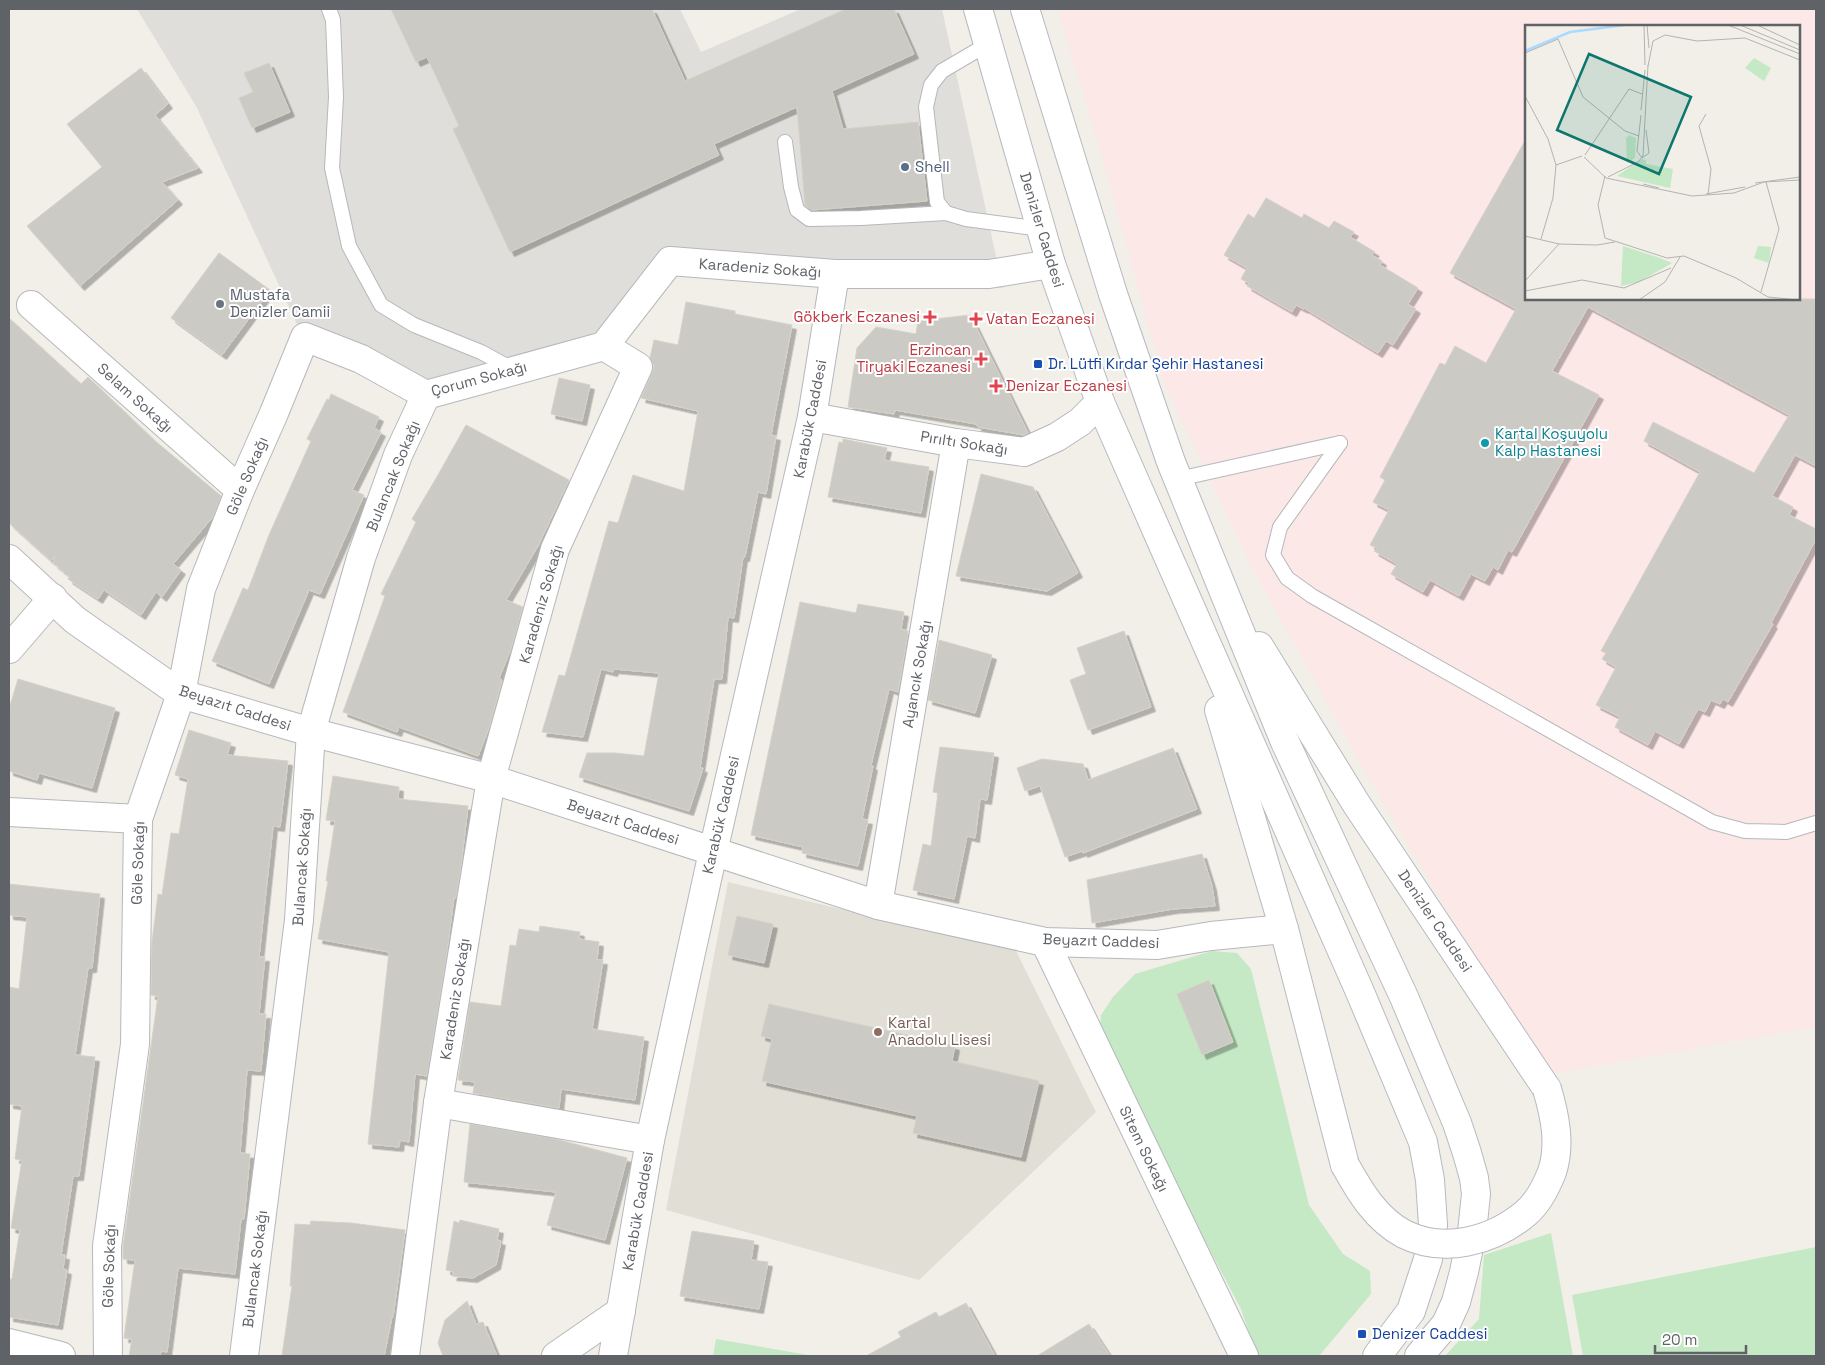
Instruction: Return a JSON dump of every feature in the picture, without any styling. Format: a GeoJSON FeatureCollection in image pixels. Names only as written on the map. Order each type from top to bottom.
{"type":"FeatureCollection","features":[{"type":"Feature","properties":{"kind":"street","name":"Denizler Caddesi"},"geometry":{"type":"LineString","coordinates":[[978,9],[1051,264],[1100,402],[1360,992],[1423,1142],[1430,1180],[1433,1224],[1428,1259],[1411,1311],[1377,1356]]}},
{"type":"Feature","properties":{"kind":"street","name":"Denizler Caddesi"},"geometry":{"type":"LineString","coordinates":[[1025,9],[1113,294],[1178,479],[1285,742],[1404,996],[1457,1123],[1474,1178],[1476,1194],[1472,1232],[1456,1302],[1446,1324],[1420,1356]]}},
{"type":"Feature","properties":{"kind":"street"},"geometry":{"type":"LineString","coordinates":[[1032,36],[1039,9]]}},
{"type":"Feature","properties":{"kind":"street","name":"Karadeniz Sokağı"},"geometry":{"type":"LineString","coordinates":[[405,1356],[438,1103],[491,779],[555,549],[638,367],[604,346],[670,261],[835,274]]}},
{"type":"Feature","properties":{"kind":"street"},"geometry":{"type":"LineString","coordinates":[[835,274],[989,274],[1051,264]]}},
{"type":"Feature","properties":{"kind":"street","name":"Karabük Caddesi"},"geometry":{"type":"LineString","coordinates":[[613,1356],[650,1140],[812,417],[835,274]]}},
{"type":"Feature","properties":{"kind":"street","name":"Selam Sokağı"},"geometry":{"type":"LineString","coordinates":[[31,305],[240,490]]}},
{"type":"Feature","properties":{"kind":"street","name":"Çorum Sokağı"},"geometry":{"type":"LineString","coordinates":[[305,337],[361,359],[426,395],[604,346]]}},
{"type":"Feature","properties":{"kind":"street","name":"Göle Sokağı"},"geometry":{"type":"LineString","coordinates":[[108,1356],[107,1246],[135,1044],[138,819],[181,694],[200,589],[305,337]]}},
{"type":"Feature","properties":{"kind":"street","name":"Bulancak Sokağı"},"geometry":{"type":"LineString","coordinates":[[244,1356],[299,920],[311,732],[361,558],[398,455],[426,395]]}},
{"type":"Feature","properties":{"kind":"street","name":"Pırıltı Sokağı"},"geometry":{"type":"LineString","coordinates":[[812,417],[1024,452],[1057,437],[1080,422],[1100,402]]}},
{"type":"Feature","properties":{"kind":"street","name":"Ayancık Sokağı"},"geometry":{"type":"LineString","coordinates":[[878,905],[956,442]]}},
{"type":"Feature","properties":{"kind":"street","name":"Beyazıt Caddesi"},"geometry":{"type":"LineString","coordinates":[[9,559],[75,620],[181,694],[311,732],[491,779],[878,905],[1045,942],[1156,945],[1211,936],[1284,929]]}},
{"type":"Feature","properties":{"kind":"street","name":"Denizler Caddesi"},"geometry":{"type":"LineString","coordinates":[[1180,584],[1284,929],[1345,1166],[1359,1191],[1375,1211],[1405,1234],[1430,1242],[1460,1244],[1479,1239],[1504,1228],[1526,1213],[1542,1194],[1552,1170],[1556,1144],[1555,1115],[1547,1089],[1357,805],[1270,663],[1220,586]]}},
{"type":"Feature","properties":{"kind":"street"},"geometry":{"type":"LineString","coordinates":[[9,649],[53,598]]}},
{"type":"Feature","properties":{"kind":"street"},"geometry":{"type":"LineString","coordinates":[[9,812],[138,819]]}},
{"type":"Feature","properties":{"kind":"street","name":"Sitem Sokağı"},"geometry":{"type":"LineString","coordinates":[[1045,942],[1244,1356]]}},
{"type":"Feature","properties":{"kind":"street"},"geometry":{"type":"LineString","coordinates":[[438,1103],[650,1140]]}},
{"type":"Feature","properties":{"kind":"street"},"geometry":{"type":"LineString","coordinates":[[556,1356],[621,1311]]}},
{"type":"Feature","properties":{"kind":"street"},"geometry":{"type":"LineString","coordinates":[[9,1343],[61,1356]]}},
{"type":"Feature","properties":{"kind":"lane"},"geometry":{"type":"LineString","coordinates":[[328,9],[333,20],[336,97],[332,168],[349,246],[381,305],[414,325],[481,352],[515,370]]}},
{"type":"Feature","properties":{"kind":"lane"},"geometry":{"type":"LineString","coordinates":[[946,212],[936,202],[926,107],[931,85],[942,71],[988,44]]}},
{"type":"Feature","properties":{"kind":"lane"},"geometry":{"type":"LineString","coordinates":[[785,142],[791,187],[797,210],[809,219],[861,218],[946,212],[966,219],[1041,229]]}},
{"type":"Feature","properties":{"kind":"lane"},"geometry":{"type":"LineString","coordinates":[[1178,479],[1340,443],[1280,527],[1273,555],[1286,578],[1312,596],[1712,822],[1745,831],[1786,832],[1816,823]]}},
{"type":"Feature","properties":{"kind":"shaded area"},"geometry":{"type":"Polygon","coordinates":[[[137,9],[680,9],[701,52],[801,9],[942,9],[1003,288],[668,271],[603,356],[429,403],[308,348],[196,106],[137,9]]]}},
{"type":"Feature","properties":{"kind":"shaded area"},"geometry":{"type":"Polygon","coordinates":[[[1058,9],[1816,9],[1816,1027],[1544,1075],[1365,771],[1251,566],[1165,385],[1104,165],[1058,9]]]}},
{"type":"Feature","properties":{"kind":"shaded area","name":"Kartal Anadolu Lisesi"},"geometry":{"type":"Polygon","coordinates":[[[728,882],[1016,951],[1096,1112],[919,1280],[666,1210],[728,882]]]}},
{"type":"Feature","properties":{"kind":"green space"},"geometry":{"type":"Polygon","coordinates":[[[1212,951],[1237,953],[1251,969],[1309,1205],[1343,1254],[1370,1271],[1371,1294],[1319,1356],[1257,1356],[1241,1309],[1099,1040],[1101,1015],[1113,997],[1135,974],[1212,951]]]}},
{"type":"Feature","properties":{"kind":"green space"},"geometry":{"type":"Polygon","coordinates":[[[1551,1233],[1573,1356],[1445,1356],[1479,1319],[1484,1255],[1551,1233]]]}},
{"type":"Feature","properties":{"kind":"green space"},"geometry":{"type":"Polygon","coordinates":[[[1816,1247],[1816,1356],[1583,1356],[1572,1295],[1816,1247]]]}},
{"type":"Feature","properties":{"kind":"green space"},"geometry":{"type":"Polygon","coordinates":[[[716,1339],[814,1356],[713,1356],[716,1339]]]}},
{"type":"Feature","properties":{"kind":"building"},"geometry":{"type":"Polygon","coordinates":[[[391,9],[652,9],[685,81],[846,9],[894,9],[914,54],[832,91],[843,129],[918,122],[927,201],[812,210],[805,205],[797,107],[714,144],[719,155],[510,252],[453,129],[459,126],[427,57],[416,62],[391,9]]]}},
{"type":"Feature","properties":{"kind":"building"},"geometry":{"type":"Polygon","coordinates":[[[269,63],[290,112],[252,128],[239,98],[253,92],[244,73],[269,63]]]}},
{"type":"Feature","properties":{"kind":"building"},"geometry":{"type":"Polygon","coordinates":[[[141,68],[168,104],[155,115],[198,168],[162,182],[178,200],[80,286],[27,226],[102,167],[67,124],[141,68]]]}},
{"type":"Feature","properties":{"kind":"building","name":"Kartal Koşuyolu Kalp Hastanesi"},"geometry":{"type":"Polygon","coordinates":[[[1525,141],[1525,300],[1816,299],[1816,466],[1795,455],[1772,496],[1793,507],[1789,515],[1816,529],[1816,539],[1771,623],[1773,624],[1728,702],[1723,699],[1720,704],[1711,700],[1705,712],[1698,709],[1679,744],[1655,731],[1648,745],[1615,727],[1620,717],[1596,705],[1616,667],[1602,659],[1606,653],[1601,651],[1700,472],[1644,441],[1653,422],[1754,473],[1789,415],[1588,307],[1552,371],[1599,395],[1512,552],[1508,550],[1498,570],[1493,567],[1485,581],[1471,574],[1459,596],[1430,580],[1423,592],[1391,574],[1397,564],[1374,551],[1377,548],[1370,545],[1389,510],[1373,502],[1385,480],[1380,477],[1440,363],[1445,365],[1455,346],[1486,363],[1516,309],[1450,273],[1525,141]]]}},
{"type":"Feature","properties":{"kind":"building"},"geometry":{"type":"Polygon","coordinates":[[[1266,198],[1302,218],[1304,214],[1329,228],[1334,221],[1354,232],[1350,237],[1375,252],[1372,255],[1382,261],[1380,265],[1418,288],[1408,304],[1416,309],[1393,345],[1386,341],[1378,353],[1304,308],[1296,305],[1292,312],[1247,286],[1249,283],[1241,279],[1247,268],[1224,255],[1248,214],[1254,218],[1266,198]]]}},
{"type":"Feature","properties":{"kind":"building","name":"Mustafa Denizler Camii"},"geometry":{"type":"Polygon","coordinates":[[[219,253],[270,290],[222,355],[171,318],[219,253]]]}},
{"type":"Feature","properties":{"kind":"building"},"geometry":{"type":"Polygon","coordinates":[[[686,302],[735,311],[735,314],[792,325],[771,435],[776,436],[766,494],[758,492],[745,557],[743,557],[734,618],[728,617],[722,679],[714,679],[700,768],[703,768],[689,811],[579,777],[587,753],[644,756],[659,673],[614,669],[613,672],[601,669],[583,737],[542,732],[559,675],[565,676],[609,521],[618,523],[633,475],[684,491],[698,411],[641,398],[654,366],[650,358],[654,340],[678,345],[686,302]]]}},
{"type":"Feature","properties":{"kind":"building"},"geometry":{"type":"Polygon","coordinates":[[[970,315],[1028,433],[1024,435],[978,427],[976,424],[895,410],[894,414],[848,407],[857,348],[876,327],[916,334],[918,321],[970,315]]]}},
{"type":"Feature","properties":{"kind":"building"},"geometry":{"type":"Polygon","coordinates":[[[9,318],[81,384],[88,377],[154,440],[221,496],[212,518],[173,564],[181,570],[162,597],[156,592],[141,615],[104,590],[98,599],[68,579],[70,577],[53,563],[55,555],[51,561],[9,523],[9,318]]]}},
{"type":"Feature","properties":{"kind":"building"},"geometry":{"type":"Polygon","coordinates":[[[559,378],[590,385],[582,421],[551,414],[559,378]]]}},
{"type":"Feature","properties":{"kind":"building"},"geometry":{"type":"Polygon","coordinates":[[[331,394],[379,417],[374,428],[381,432],[352,490],[364,495],[320,594],[309,590],[269,684],[212,661],[243,588],[248,590],[269,535],[311,441],[307,439],[331,394]]]}},
{"type":"Feature","properties":{"kind":"building"},"geometry":{"type":"Polygon","coordinates":[[[466,425],[569,480],[538,546],[506,600],[523,607],[511,649],[499,678],[502,680],[489,728],[478,756],[399,727],[397,732],[343,712],[385,596],[381,594],[416,522],[412,519],[466,425]]]}},
{"type":"Feature","properties":{"kind":"building"},"geometry":{"type":"Polygon","coordinates":[[[843,439],[887,448],[884,460],[929,467],[921,513],[828,497],[839,442],[843,443],[843,439]]]}},
{"type":"Feature","properties":{"kind":"building"},"geometry":{"type":"Polygon","coordinates":[[[981,474],[1033,487],[1078,573],[1047,591],[956,576],[981,474]]]}},
{"type":"Feature","properties":{"kind":"building"},"geometry":{"type":"Polygon","coordinates":[[[800,602],[856,613],[858,604],[904,612],[901,629],[908,631],[898,692],[889,689],[871,765],[873,766],[862,819],[868,820],[858,866],[802,853],[803,847],[751,835],[800,602]]]}},
{"type":"Feature","properties":{"kind":"building"},"geometry":{"type":"Polygon","coordinates":[[[1124,631],[1151,707],[1088,730],[1070,680],[1086,674],[1077,648],[1124,631]]]}},
{"type":"Feature","properties":{"kind":"building"},"geometry":{"type":"Polygon","coordinates":[[[939,640],[992,655],[975,713],[928,700],[939,640]]]}},
{"type":"Feature","properties":{"kind":"building"},"geometry":{"type":"Polygon","coordinates":[[[18,679],[115,708],[92,788],[39,773],[37,780],[9,771],[9,709],[18,679]]]}},
{"type":"Feature","properties":{"kind":"building"},"geometry":{"type":"Polygon","coordinates":[[[189,730],[231,743],[227,755],[288,761],[280,827],[273,826],[259,957],[265,957],[259,1014],[266,1014],[261,1071],[247,1070],[240,1153],[250,1154],[244,1219],[241,1219],[235,1274],[178,1268],[167,1352],[161,1351],[160,1356],[129,1356],[132,1339],[124,1338],[135,1260],[123,1259],[123,1247],[158,996],[151,995],[152,942],[158,894],[162,895],[171,833],[179,834],[188,779],[175,775],[189,730]]]}},
{"type":"Feature","properties":{"kind":"building"},"geometry":{"type":"Polygon","coordinates":[[[940,747],[994,753],[987,800],[980,799],[975,838],[967,836],[954,899],[913,890],[923,844],[931,846],[938,793],[933,792],[940,747]]]}},
{"type":"Feature","properties":{"kind":"building"},"geometry":{"type":"Polygon","coordinates":[[[1173,748],[1197,809],[1083,853],[1083,851],[1065,857],[1040,786],[1025,791],[1017,768],[1042,759],[1083,764],[1088,780],[1173,748]]]}},
{"type":"Feature","properties":{"kind":"building"},"geometry":{"type":"Polygon","coordinates":[[[333,776],[399,787],[398,799],[468,806],[461,866],[456,898],[454,897],[427,1076],[415,1074],[409,1142],[400,1140],[399,1147],[368,1144],[389,952],[318,939],[328,881],[326,881],[335,821],[326,820],[333,776]]]}},
{"type":"Feature","properties":{"kind":"building"},"geometry":{"type":"Polygon","coordinates":[[[1202,854],[1212,886],[1215,906],[1173,909],[1092,923],[1087,880],[1202,854]]]}},
{"type":"Feature","properties":{"kind":"building"},"geometry":{"type":"Polygon","coordinates":[[[9,884],[100,894],[92,968],[88,968],[75,1055],[95,1057],[79,1176],[73,1176],[61,1255],[65,1255],[63,1269],[67,1270],[58,1325],[9,1317],[9,1279],[12,1279],[20,1230],[11,1228],[22,1160],[15,1159],[22,1106],[9,1104],[9,987],[19,989],[27,917],[9,915],[9,884]]]}},
{"type":"Feature","properties":{"kind":"building"},"geometry":{"type":"Polygon","coordinates":[[[737,916],[773,924],[764,963],[728,955],[737,916]]]}},
{"type":"Feature","properties":{"kind":"building"},"geometry":{"type":"Polygon","coordinates":[[[540,926],[580,932],[579,939],[599,942],[597,960],[603,960],[592,1029],[644,1037],[635,1100],[561,1089],[559,1108],[473,1093],[475,1082],[458,1080],[470,1002],[501,1006],[510,945],[516,946],[519,929],[539,932],[540,926]]]}},
{"type":"Feature","properties":{"kind":"building"},"geometry":{"type":"Polygon","coordinates":[[[1209,980],[1233,1042],[1202,1055],[1177,994],[1209,980]]]}},
{"type":"Feature","properties":{"kind":"building"},"geometry":{"type":"Polygon","coordinates":[[[769,1004],[955,1046],[952,1061],[1039,1081],[1021,1157],[913,1133],[917,1116],[762,1081],[772,1039],[761,1036],[769,1004]]]}},
{"type":"Feature","properties":{"kind":"building"},"geometry":{"type":"Polygon","coordinates":[[[470,1124],[556,1139],[627,1158],[605,1240],[547,1225],[556,1192],[464,1182],[470,1124]]]}},
{"type":"Feature","properties":{"kind":"building"},"geometry":{"type":"Polygon","coordinates":[[[460,1220],[499,1229],[497,1240],[501,1241],[496,1265],[473,1278],[452,1276],[454,1272],[446,1270],[454,1221],[459,1223],[460,1220]]]}},
{"type":"Feature","properties":{"kind":"building"},"geometry":{"type":"Polygon","coordinates":[[[311,1221],[351,1223],[405,1230],[393,1317],[384,1356],[282,1356],[292,1286],[290,1286],[295,1224],[310,1225],[311,1221]]]}},
{"type":"Feature","properties":{"kind":"building"},"geometry":{"type":"Polygon","coordinates":[[[692,1231],[754,1241],[751,1260],[768,1262],[759,1309],[680,1296],[692,1231]]]}},
{"type":"Feature","properties":{"kind":"building"},"geometry":{"type":"Polygon","coordinates":[[[467,1301],[476,1324],[483,1322],[497,1356],[443,1356],[438,1343],[445,1320],[467,1301]]]}},
{"type":"Feature","properties":{"kind":"building"},"geometry":{"type":"Polygon","coordinates":[[[966,1303],[995,1356],[866,1356],[901,1337],[898,1332],[936,1312],[939,1317],[966,1303]]]}},
{"type":"Feature","properties":{"kind":"building"},"geometry":{"type":"Polygon","coordinates":[[[1089,1324],[1110,1356],[1037,1356],[1089,1324]]]}},
{"type":"Feature","properties":{"kind":"place","name":"Shell"},"geometry":{"type":"Point","coordinates":[905,167]}},
{"type":"Feature","properties":{"kind":"place","name":"Mustafa Denizler Camii"},"geometry":{"type":"Point","coordinates":[220,304]}},
{"type":"Feature","properties":{"kind":"place","name":"Gökberk Eczanesi"},"geometry":{"type":"Point","coordinates":[930,317]}},
{"type":"Feature","properties":{"kind":"place","name":"Vatan Eczanesi"},"geometry":{"type":"Point","coordinates":[976,319]}},
{"type":"Feature","properties":{"kind":"place","name":"Erzincan Tiryaki Eczanesi"},"geometry":{"type":"Point","coordinates":[981,359]}},
{"type":"Feature","properties":{"kind":"place","name":"Dr. Lütfi Kırdar Şehir Hastanesi"},"geometry":{"type":"Point","coordinates":[1038,364]}},
{"type":"Feature","properties":{"kind":"place","name":"Denizar Eczanesi"},"geometry":{"type":"Point","coordinates":[996,386]}},
{"type":"Feature","properties":{"kind":"place","name":"Kartal Koşuyolu Kalp Hastanesi"},"geometry":{"type":"Point","coordinates":[1485,443]}},
{"type":"Feature","properties":{"kind":"place","name":"Kartal Anadolu Lisesi"},"geometry":{"type":"Point","coordinates":[878,1032]}},
{"type":"Feature","properties":{"kind":"place","name":"Denizer Caddesi"},"geometry":{"type":"Point","coordinates":[1362,1334]}}]}
